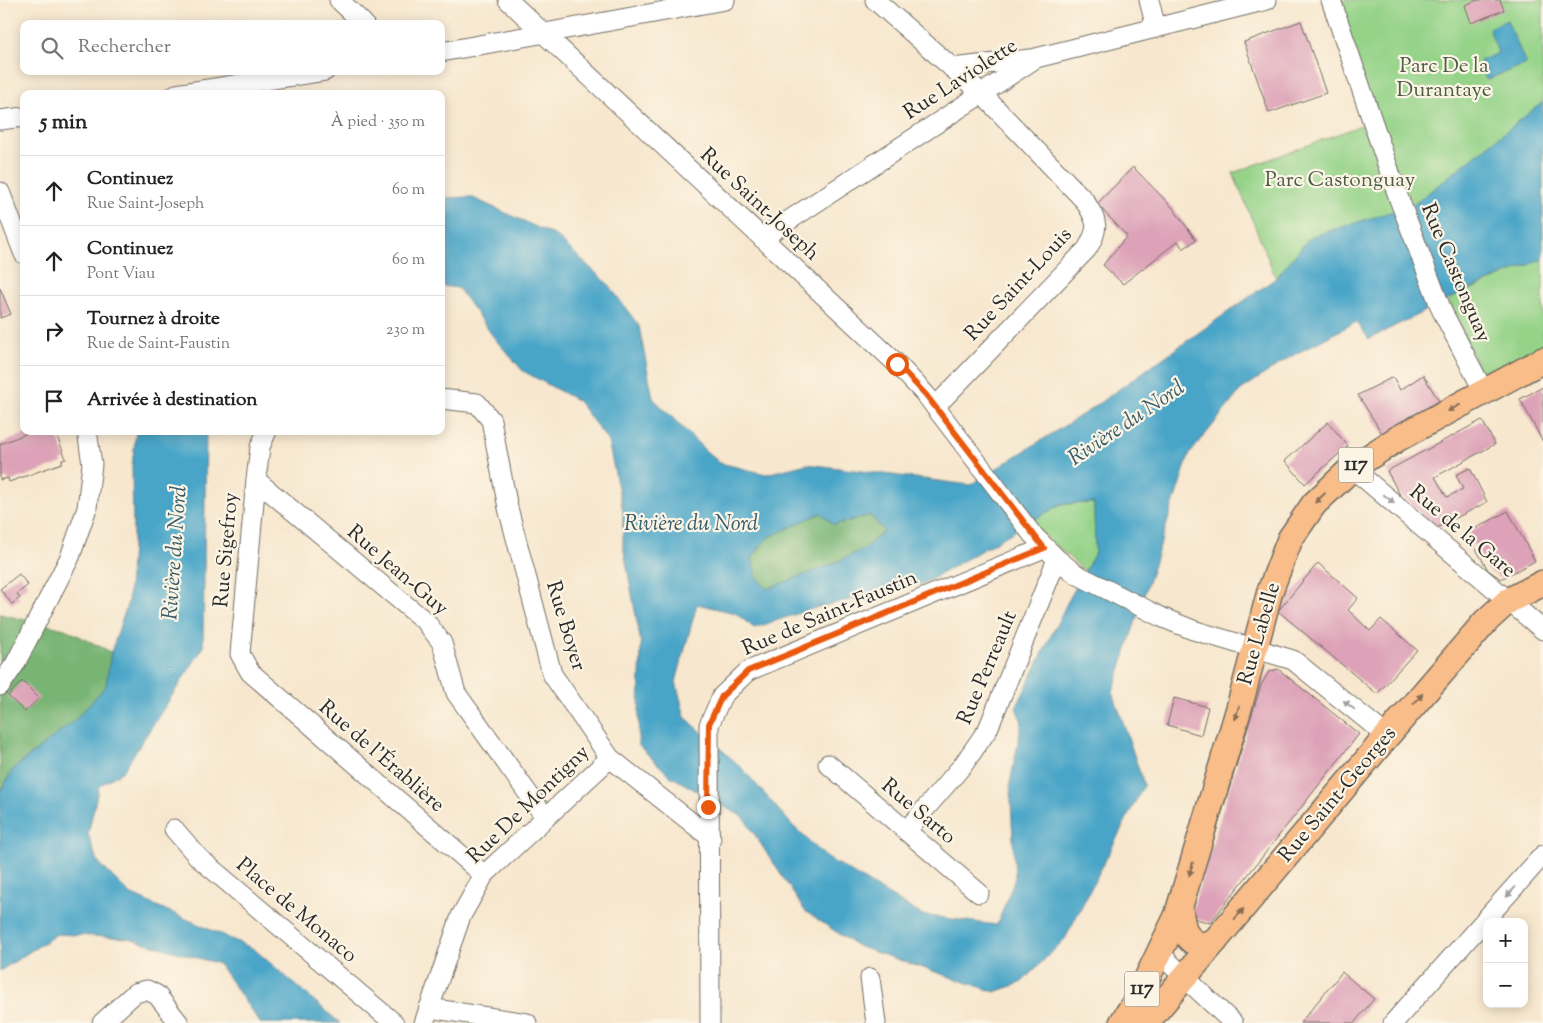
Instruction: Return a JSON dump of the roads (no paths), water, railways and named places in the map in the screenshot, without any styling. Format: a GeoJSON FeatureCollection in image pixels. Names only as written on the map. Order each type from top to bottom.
{"type":"FeatureCollection","features":[{"type":"Feature","properties":{"kind":"main road","name":"Rue Labelle"},"geometry":{"type":"LineString","coordinates":[[1122,1023],[1137,998],[1180,909],[1270,591],[1290,539],[1314,504],[1352,468],[1397,439],[1543,360]]}},
{"type":"Feature","properties":{"kind":"main road","name":"Rue Saint-Georges"},"geometry":{"type":"LineString","coordinates":[[1146,1023],[1386,736],[1486,621],[1508,601],[1543,583]]}},
{"type":"Feature","properties":{"kind":"main road"},"geometry":{"type":"LineString","coordinates":[[1180,909],[1182,928],[1190,939],[1203,945],[1215,941]]}},
{"type":"Feature","properties":{"kind":"street"},"geometry":{"type":"LineString","coordinates":[[339,0],[360,20]]}},
{"type":"Feature","properties":{"kind":"street","name":"Rue Saint-Joseph"},"geometry":{"type":"LineString","coordinates":[[508,0],[897,364],[935,408],[1044,547]]}},
{"type":"Feature","properties":{"kind":"street"},"geometry":{"type":"LineString","coordinates":[[445,51],[543,34],[682,3],[725,0]]}},
{"type":"Feature","properties":{"kind":"street","name":"Rue Saint-Louis"},"geometry":{"type":"LineString","coordinates":[[875,0],[981,93],[1084,200],[1095,217],[1097,232],[1087,248],[935,408]]}},
{"type":"Feature","properties":{"kind":"street"},"geometry":{"type":"LineString","coordinates":[[1148,0],[1156,28]]}},
{"type":"Feature","properties":{"kind":"street","name":"Rue Laviolette"},"geometry":{"type":"LineString","coordinates":[[762,238],[1036,58],[1267,0]]}},
{"type":"Feature","properties":{"kind":"street","name":"Rue Castonguay"},"geometry":{"type":"LineString","coordinates":[[1331,0],[1400,199],[1442,311],[1484,392]]}},
{"type":"Feature","properties":{"kind":"street"},"geometry":{"type":"LineString","coordinates":[[952,68],[1036,58]]}},
{"type":"Feature","properties":{"kind":"street"},"geometry":{"type":"LineString","coordinates":[[202,90],[299,75]]}},
{"type":"Feature","properties":{"kind":"street"},"geometry":{"type":"LineString","coordinates":[[0,120],[20,118]]}},
{"type":"Feature","properties":{"kind":"street"},"geometry":{"type":"LineString","coordinates":[[0,192],[20,244]]}},
{"type":"Feature","properties":{"kind":"street","name":"Rue Boyer"},"geometry":{"type":"LineString","coordinates":[[445,399],[477,403],[491,420],[508,508],[552,674],[610,758],[711,838]]}},
{"type":"Feature","properties":{"kind":"street"},"geometry":{"type":"LineString","coordinates":[[0,686],[14,664],[70,557],[87,508],[92,464],[88,435]]}},
{"type":"Feature","properties":{"kind":"street","name":"Rue Sigefroy"},"geometry":{"type":"LineString","coordinates":[[250,672],[240,654],[256,480],[260,447],[265,435]]}},
{"type":"Feature","properties":{"kind":"street","name":"Rue de la Gare"},"geometry":{"type":"LineString","coordinates":[[1352,468],[1543,630]]}},
{"type":"Feature","properties":{"kind":"street","name":"Rue Jean-Guy"},"geometry":{"type":"LineString","coordinates":[[256,480],[426,622],[442,643],[456,693],[545,817]]}},
{"type":"Feature","properties":{"kind":"street"},"geometry":{"type":"LineString","coordinates":[[1044,547],[1076,574],[1156,615],[1193,630],[1293,660],[1386,736]]}},
{"type":"Feature","properties":{"kind":"street","name":"Rue de Saint-Faustin"},"geometry":{"type":"LineString","coordinates":[[710,1023],[711,838],[708,807],[709,724],[722,696],[748,671],[1044,547]]}},
{"type":"Feature","properties":{"kind":"street","name":"Rue Perreault"},"geometry":{"type":"LineString","coordinates":[[906,831],[968,759],[988,729],[1044,547]]}},
{"type":"Feature","properties":{"kind":"street","name":"Rue de l'Érablière"},"geometry":{"type":"LineString","coordinates":[[250,672],[484,875]]}},
{"type":"Feature","properties":{"kind":"street","name":"Rue De Montigny"},"geometry":{"type":"LineString","coordinates":[[426,1016],[460,916],[484,875],[610,758]]}},
{"type":"Feature","properties":{"kind":"street","name":"Rue Sarto"},"geometry":{"type":"LineString","coordinates":[[828,764],[979,893]]}},
{"type":"Feature","properties":{"kind":"street","name":"Place de Monaco"},"geometry":{"type":"LineString","coordinates":[[174,829],[199,858],[394,1023]]}},
{"type":"Feature","properties":{"kind":"street"},"geometry":{"type":"LineString","coordinates":[[1393,1023],[1543,855]]}},
{"type":"Feature","properties":{"kind":"street"},"geometry":{"type":"LineString","coordinates":[[1159,953],[1232,1023]]}},
{"type":"Feature","properties":{"kind":"street"},"geometry":{"type":"LineString","coordinates":[[870,978],[876,1023]]}},
{"type":"Feature","properties":{"kind":"street"},"geometry":{"type":"LineString","coordinates":[[102,1023],[135,993],[147,990],[157,996],[179,1023]]}},
{"type":"Feature","properties":{"kind":"street"},"geometry":{"type":"LineString","coordinates":[[426,1016],[527,1023]]}},
{"type":"Feature","properties":{"kind":"water"},"geometry":{"type":"Polygon","coordinates":[[[1507,20],[1526,64],[1486,80],[1480,61],[1498,53],[1489,28],[1507,20]]]}},
{"type":"Feature","properties":{"kind":"water","name":"Rivière du Nord"},"geometry":{"type":"Polygon","coordinates":[[[1543,102],[1543,259],[1463,292],[1369,339],[1356,322],[1290,357],[1241,390],[1189,455],[1113,692],[1144,785],[1065,939],[1021,983],[995,992],[857,946],[805,911],[743,817],[670,776],[638,745],[641,644],[623,545],[623,511],[608,441],[578,401],[523,371],[495,339],[458,288],[445,286],[445,198],[471,197],[556,236],[608,284],[639,326],[653,398],[720,463],[766,474],[807,464],[970,485],[1088,411],[1276,278],[1310,237],[1413,205],[1543,102]],[[1094,503],[1061,504],[925,583],[818,607],[754,628],[735,613],[697,604],[676,682],[685,717],[741,767],[792,825],[826,857],[922,915],[997,925],[1015,878],[1010,783],[1022,722],[1016,708],[1067,603],[1095,553],[1094,503]],[[821,513],[767,538],[752,558],[757,578],[767,589],[830,565],[865,548],[884,531],[870,515],[834,525],[821,513]]]}},
{"type":"Feature","properties":{"kind":"water","name":"Rivière du Nord"},"geometry":{"type":"Polygon","coordinates":[[[136,435],[206,435],[203,648],[123,771],[99,786],[88,834],[97,861],[130,894],[254,949],[340,1023],[260,1023],[219,964],[128,938],[57,934],[0,971],[0,793],[13,769],[74,721],[106,686],[111,652],[128,602],[133,532],[132,466],[136,435]]]}},
{"type":"Feature","properties":{"kind":"park label","name":"Parc De la Durantaye"},"geometry":{"type":"Point","coordinates":[1444,79]}},
{"type":"Feature","properties":{"kind":"park label","name":"Parc Castonguay"},"geometry":{"type":"Point","coordinates":[1340,181]}}]}
